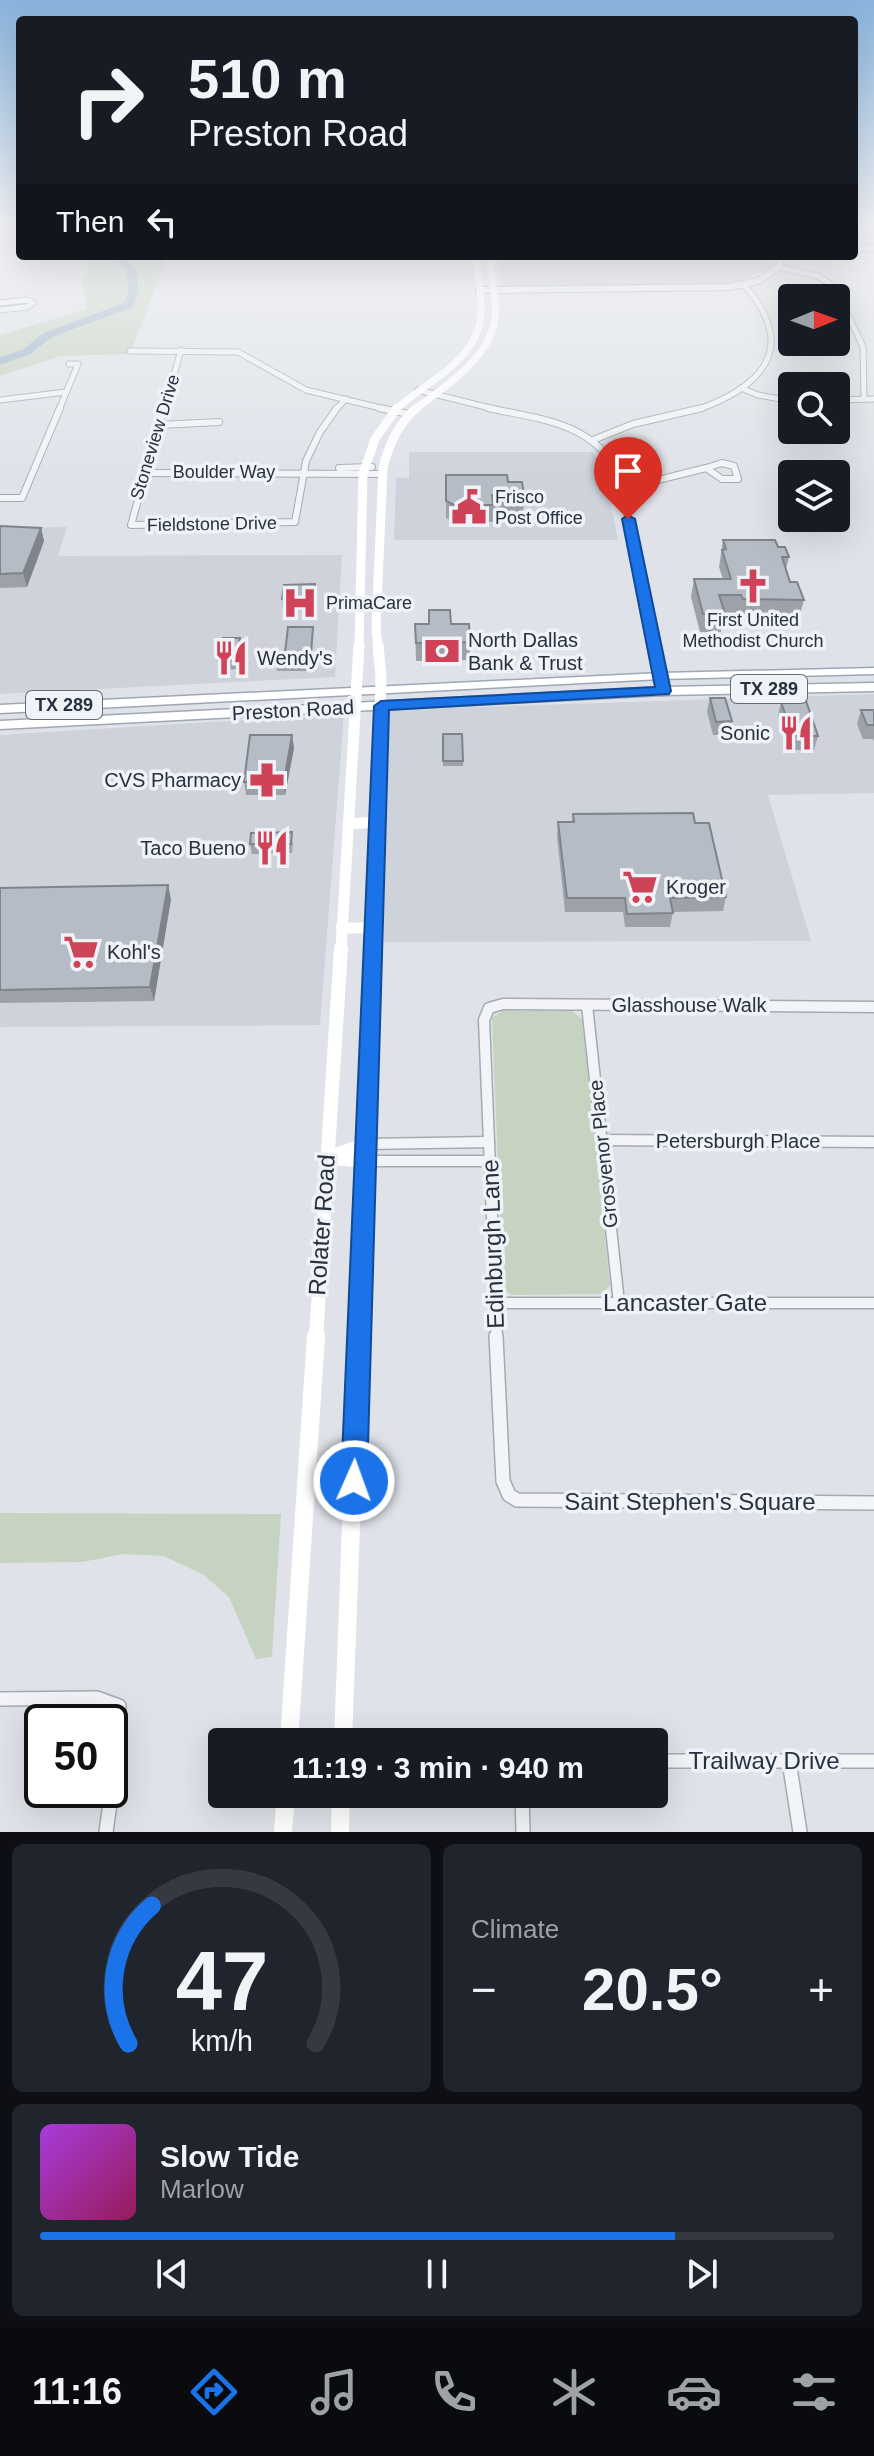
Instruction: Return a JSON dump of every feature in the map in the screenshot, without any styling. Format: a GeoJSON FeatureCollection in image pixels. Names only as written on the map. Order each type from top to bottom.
{"type":"FeatureCollection","features":[{"type":"Feature","properties":{"kind":"main road"},"geometry":{"type":"LineString","coordinates":[[364,470],[370,446],[395,411],[458,361],[472,344],[480,309]]}},
{"type":"Feature","properties":{"kind":"main road"},"geometry":{"type":"LineString","coordinates":[[472,344],[486,345],[495,318],[494,309]]}},
{"type":"Feature","properties":{"kind":"main road","name":"Rolater Road"},"geometry":{"type":"LineString","coordinates":[[344,1728],[378,822],[381,689],[376,627],[383,471],[392,438],[409,414],[431,394],[457,377],[486,345]]}},
{"type":"Feature","properties":{"kind":"main road","name":"Rolater Road"},"geometry":{"type":"LineString","coordinates":[[290,1728],[357,707],[364,470]]}},
{"type":"Feature","properties":{"kind":"main road"},"geometry":{"type":"LineString","coordinates":[[362,533],[380,533]]}},
{"type":"Feature","properties":{"kind":"main road"},"geometry":{"type":"LineString","coordinates":[[359,580],[378,581]]}},
{"type":"Feature","properties":{"kind":"main road","name":"Preston Road"},"geometry":{"type":"LineString","coordinates":[[0,709],[661,676],[874,671]]}},
{"type":"Feature","properties":{"kind":"main road","name":"Preston Road"},"geometry":{"type":"LineString","coordinates":[[0,725],[664,691],[874,687]]}},
{"type":"Feature","properties":{"kind":"main road"},"geometry":{"type":"LineString","coordinates":[[125,719],[128,703]]}},
{"type":"Feature","properties":{"kind":"main road"},"geometry":{"type":"LineString","coordinates":[[348,824],[378,822]]}},
{"type":"Feature","properties":{"kind":"main road"},"geometry":{"type":"LineString","coordinates":[[341,928],[374,928]]}},
{"type":"Feature","properties":{"kind":"main road"},"geometry":{"type":"LineString","coordinates":[[326,1158],[367,1153]]}},
{"type":"Feature","properties":{"kind":"main road"},"geometry":{"type":"LineString","coordinates":[[283,1832],[285,1808]]}},
{"type":"Feature","properties":{"kind":"main road"},"geometry":{"type":"LineString","coordinates":[[340,1832],[341,1808]]}},
{"type":"Feature","properties":{"kind":"street"},"geometry":{"type":"LineString","coordinates":[[593,440],[636,423],[703,408],[741,388],[768,364],[775,349],[763,309]]}},
{"type":"Feature","properties":{"kind":"street"},"geometry":{"type":"LineString","coordinates":[[845,309],[863,347],[861,380],[864,399]]}},
{"type":"Feature","properties":{"kind":"street","name":"Stoneview Drive"},"geometry":{"type":"LineString","coordinates":[[129,523],[181,350]]}},
{"type":"Feature","properties":{"kind":"street"},"geometry":{"type":"LineString","coordinates":[[130,351],[238,352],[290,384],[409,414]]}},
{"type":"Feature","properties":{"kind":"street"},"geometry":{"type":"LineString","coordinates":[[0,498],[22,498],[78,364],[69,364]]}},
{"type":"Feature","properties":{"kind":"street"},"geometry":{"type":"LineString","coordinates":[[741,388],[778,399]]}},
{"type":"Feature","properties":{"kind":"street"},"geometry":{"type":"LineString","coordinates":[[418,390],[552,421],[593,440],[611,455],[664,691]]}},
{"type":"Feature","properties":{"kind":"street"},"geometry":{"type":"LineString","coordinates":[[0,400],[66,392]]}},
{"type":"Feature","properties":{"kind":"street"},"geometry":{"type":"LineString","coordinates":[[303,472],[326,422],[346,399]]}},
{"type":"Feature","properties":{"kind":"street"},"geometry":{"type":"LineString","coordinates":[[850,400],[874,399]]}},
{"type":"Feature","properties":{"kind":"street"},"geometry":{"type":"LineString","coordinates":[[159,425],[219,422]]}},
{"type":"Feature","properties":{"kind":"street"},"geometry":{"type":"LineString","coordinates":[[620,485],[654,481],[706,468],[729,463],[736,469],[738,479],[728,481],[706,468]]}},
{"type":"Feature","properties":{"kind":"street","name":"Boulder Way"},"geometry":{"type":"LineString","coordinates":[[145,473],[383,471]]}},
{"type":"Feature","properties":{"kind":"street","name":"Fieldstone Drive"},"geometry":{"type":"LineString","coordinates":[[129,523],[295,522],[303,472]]}},
{"type":"Feature","properties":{"kind":"street","name":"Glasshouse Walk"},"geometry":{"type":"LineString","coordinates":[[503,1004],[874,1007]]}},
{"type":"Feature","properties":{"kind":"street","name":"Edinburgh Lane"},"geometry":{"type":"LineString","coordinates":[[503,1004],[489,1008],[485,1013],[503,1482],[508,1495]]}},
{"type":"Feature","properties":{"kind":"street","name":"Grosvenor Place"},"geometry":{"type":"LineString","coordinates":[[587,1005],[619,1303]]}},
{"type":"Feature","properties":{"kind":"street","name":"Petersburgh Place"},"geometry":{"type":"LineString","coordinates":[[602,1140],[874,1142]]}},
{"type":"Feature","properties":{"kind":"street"},"geometry":{"type":"LineString","coordinates":[[367,1153],[489,1142]]}},
{"type":"Feature","properties":{"kind":"street"},"geometry":{"type":"LineString","coordinates":[[367,1153],[490,1161]]}},
{"type":"Feature","properties":{"kind":"street","name":"Lancaster Gate"},"geometry":{"type":"LineString","coordinates":[[495,1303],[874,1303]]}},
{"type":"Feature","properties":{"kind":"street","name":"Saint Stephen's Square"},"geometry":{"type":"LineString","coordinates":[[508,1495],[512,1499],[529,1502],[874,1503]]}},
{"type":"Feature","properties":{"kind":"street"},"geometry":{"type":"LineString","coordinates":[[0,1699],[97,1698],[119,1706],[119,1739],[106,1832]]}},
{"type":"Feature","properties":{"kind":"street","name":"Trailway Drive"},"geometry":{"type":"LineString","coordinates":[[668,1761],[874,1761]]}},
{"type":"Feature","properties":{"kind":"street"},"geometry":{"type":"LineString","coordinates":[[789,1761],[800,1832]]}},
{"type":"Feature","properties":{"kind":"street"},"geometry":{"type":"LineString","coordinates":[[522,1808],[523,1832]]}},
{"type":"Feature","properties":{"kind":"shaded area"},"geometry":{"type":"Polygon","coordinates":[[[409,452],[592,452],[603,465],[618,540],[394,540],[396,478],[409,478],[409,452]]]}},
{"type":"Feature","properties":{"kind":"shaded area"},"geometry":{"type":"Polygon","coordinates":[[[67,527],[58,556],[342,555],[335,677],[0,694],[0,528],[67,527]]]}},
{"type":"Feature","properties":{"kind":"shaded area"},"geometry":{"type":"Polygon","coordinates":[[[874,694],[874,793],[768,795],[811,941],[384,942],[387,710],[874,694]]]}},
{"type":"Feature","properties":{"kind":"shaded area"},"geometry":{"type":"Polygon","coordinates":[[[344,714],[320,1025],[0,1027],[0,735],[344,714]]]}},
{"type":"Feature","properties":{"kind":"green space"},"geometry":{"type":"Polygon","coordinates":[[[85,309],[147,309],[130,354],[60,356],[0,376],[0,335],[85,309]]]}},
{"type":"Feature","properties":{"kind":"green space"},"geometry":{"type":"Polygon","coordinates":[[[502,1011],[572,1011],[582,1019],[610,1285],[602,1294],[511,1295],[503,1288],[492,1018],[502,1011]]]}},
{"type":"Feature","properties":{"kind":"green space"},"geometry":{"type":"Polygon","coordinates":[[[0,1513],[281,1514],[272,1657],[256,1659],[229,1597],[204,1575],[164,1556],[123,1554],[82,1562],[0,1563],[0,1513]]]}},
{"type":"Feature","properties":{"kind":"building"},"geometry":{"type":"Polygon","coordinates":[[[446,475],[507,475],[508,482],[522,482],[524,495],[492,495],[493,505],[454,505],[446,501],[446,475]]]}},
{"type":"Feature","properties":{"kind":"building"},"geometry":{"type":"Polygon","coordinates":[[[0,526],[41,528],[23,573],[0,574],[0,526]]]}},
{"type":"Feature","properties":{"kind":"building"},"geometry":{"type":"Polygon","coordinates":[[[723,540],[775,540],[778,547],[785,547],[789,557],[782,557],[790,582],[797,582],[804,600],[743,599],[741,595],[719,595],[725,614],[703,614],[694,579],[731,579],[722,550],[726,549],[723,540]]]}},
{"type":"Feature","properties":{"kind":"building"},"geometry":{"type":"Polygon","coordinates":[[[315,584],[314,597],[282,599],[284,585],[315,584]]]}},
{"type":"Feature","properties":{"kind":"building"},"geometry":{"type":"Polygon","coordinates":[[[429,610],[450,610],[451,624],[469,624],[470,642],[416,643],[415,624],[429,624],[429,610]]]}},
{"type":"Feature","properties":{"kind":"building"},"geometry":{"type":"Polygon","coordinates":[[[288,627],[313,627],[311,653],[316,653],[315,663],[277,663],[278,653],[285,653],[288,627]]]}},
{"type":"Feature","properties":{"kind":"building"},"geometry":{"type":"Polygon","coordinates":[[[223,638],[240,638],[236,660],[218,660],[223,638]]]}},
{"type":"Feature","properties":{"kind":"building"},"geometry":{"type":"Polygon","coordinates":[[[710,698],[725,698],[732,721],[716,722],[710,698]]]}},
{"type":"Feature","properties":{"kind":"building"},"geometry":{"type":"Polygon","coordinates":[[[806,701],[818,736],[793,736],[781,702],[806,701]]]}},
{"type":"Feature","properties":{"kind":"building"},"geometry":{"type":"Polygon","coordinates":[[[861,710],[874,710],[874,725],[867,725],[861,710]]]}},
{"type":"Feature","properties":{"kind":"building"},"geometry":{"type":"Polygon","coordinates":[[[443,734],[462,734],[463,761],[443,761],[443,734]]]}},
{"type":"Feature","properties":{"kind":"building","name":"CVS Pharmacy"},"geometry":{"type":"Polygon","coordinates":[[[250,735],[292,735],[284,781],[244,782],[250,735]]]}},
{"type":"Feature","properties":{"kind":"building","name":"Kroger"},"geometry":{"type":"Polygon","coordinates":[[[693,813],[695,823],[709,823],[726,897],[670,898],[673,913],[627,914],[625,898],[567,898],[558,822],[574,822],[573,814],[693,813]]]}},
{"type":"Feature","properties":{"kind":"building"},"geometry":{"type":"Polygon","coordinates":[[[292,832],[291,844],[250,844],[251,833],[292,832]]]}},
{"type":"Feature","properties":{"kind":"building","name":"Kohl's"},"geometry":{"type":"Polygon","coordinates":[[[168,885],[150,987],[0,990],[0,888],[168,885]]]}},
{"type":"Feature","properties":{"kind":"waterway"},"geometry":{"type":"LineString","coordinates":[[0,361],[26,352],[48,335],[117,309]]}},
{"type":"Feature","properties":{"kind":"place","name":"Frisco Post Office"},"geometry":{"type":"Point","coordinates":[469,507]}},
{"type":"Feature","properties":{"kind":"place","name":"First United Methodist Church"},"geometry":{"type":"Point","coordinates":[753,586]}},
{"type":"Feature","properties":{"kind":"place","name":"PrimaCare"},"geometry":{"type":"Point","coordinates":[300,603]}},
{"type":"Feature","properties":{"kind":"place","name":"North Dallas Bank & Trust"},"geometry":{"type":"Point","coordinates":[442,651]}},
{"type":"Feature","properties":{"kind":"place","name":"Wendy's"},"geometry":{"type":"Point","coordinates":[231,658]}},
{"type":"Feature","properties":{"kind":"place","name":"Sonic"},"geometry":{"type":"Point","coordinates":[796,733]}},
{"type":"Feature","properties":{"kind":"place","name":"CVS Pharmacy"},"geometry":{"type":"Point","coordinates":[267,780]}},
{"type":"Feature","properties":{"kind":"place","name":"Taco Bueno"},"geometry":{"type":"Point","coordinates":[272,848]}},
{"type":"Feature","properties":{"kind":"place","name":"Kroger"},"geometry":{"type":"Point","coordinates":[640,887]}},
{"type":"Feature","properties":{"kind":"place","name":"Kohl's"},"geometry":{"type":"Point","coordinates":[81,952]}},
{"type":"Feature","properties":{"kind":"route"},"geometry":{"type":"LineString","coordinates":[[354,1481],[381,706],[664,691],[628,519]]}}]}
